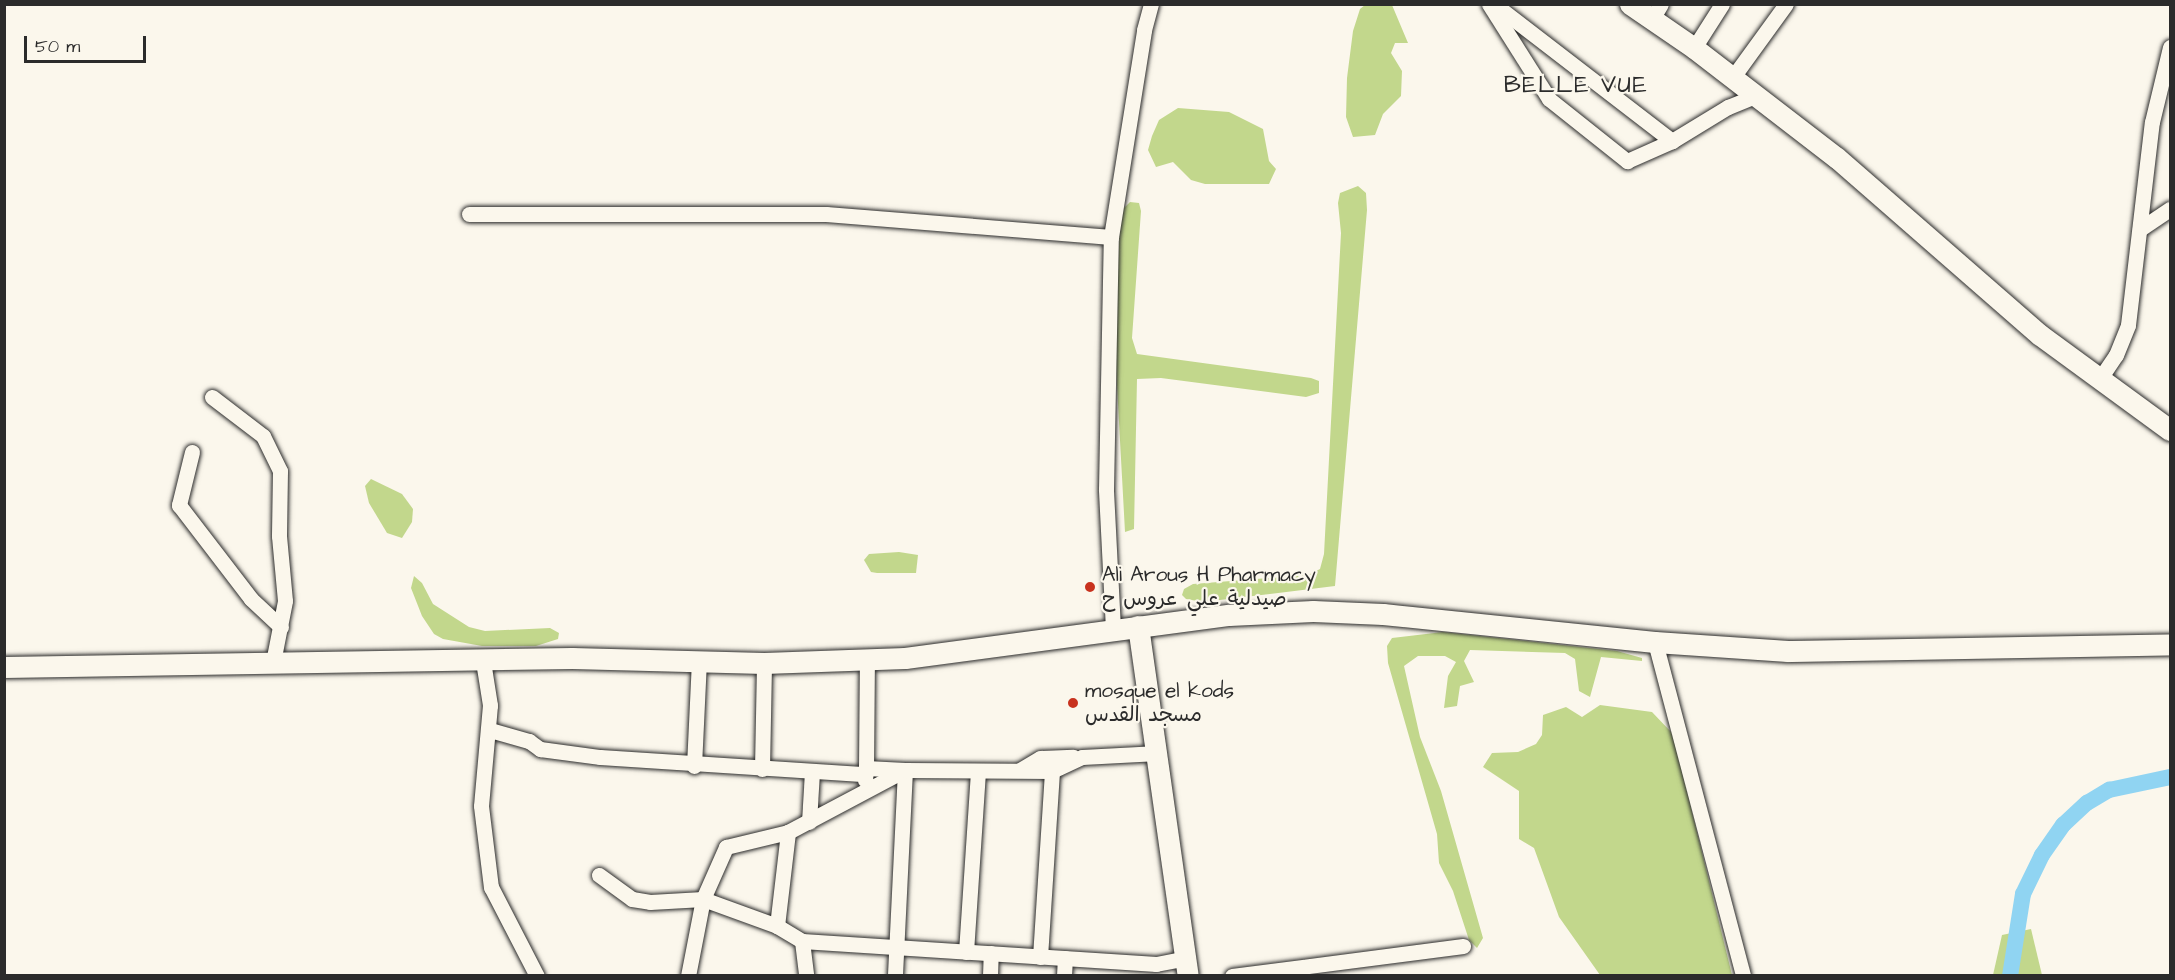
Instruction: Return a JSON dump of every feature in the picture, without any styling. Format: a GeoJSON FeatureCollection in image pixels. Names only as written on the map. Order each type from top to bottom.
{"type":"FeatureCollection","features":[{"type":"Feature","properties":{"kind":"main road"},"geometry":{"type":"LineString","coordinates":[[1630,4],[1656,12],[1694,48],[1837,158],[1998,300],[2099,380],[2170,430]]}},
{"type":"Feature","properties":{"kind":"main road"},"geometry":{"type":"LineString","coordinates":[[4,667],[273,662],[699,660],[764,663],[867,660],[974,652],[1113,629],[1229,615],[1337,612],[1655,642],[1788,651],[2170,644]]}},
{"type":"Feature","properties":{"kind":"main road"},"geometry":{"type":"LineString","coordinates":[[1138,626],[1187,967]]}},
{"type":"Feature","properties":{"kind":"street"},"geometry":{"type":"LineString","coordinates":[[1113,629],[1106,489],[1111,237],[1144,30],[1151,4]]}},
{"type":"Feature","properties":{"kind":"street"},"geometry":{"type":"LineString","coordinates":[[1489,4],[1549,99],[1627,161],[1672,141],[1728,107],[1755,96]]}},
{"type":"Feature","properties":{"kind":"street"},"geometry":{"type":"LineString","coordinates":[[1494,4],[1672,141]]}},
{"type":"Feature","properties":{"kind":"street"},"geometry":{"type":"LineString","coordinates":[[1694,48],[1722,4]]}},
{"type":"Feature","properties":{"kind":"street"},"geometry":{"type":"LineString","coordinates":[[1733,77],[1786,4]]}},
{"type":"Feature","properties":{"kind":"street"},"geometry":{"type":"LineString","coordinates":[[2099,380],[2116,355],[2128,325],[2152,122],[2170,47]]}},
{"type":"Feature","properties":{"kind":"street"},"geometry":{"type":"LineString","coordinates":[[2140,229],[2170,209]]}},
{"type":"Feature","properties":{"kind":"street"},"geometry":{"type":"LineString","coordinates":[[470,214],[826,214],[1111,237]]}},
{"type":"Feature","properties":{"kind":"street"},"geometry":{"type":"LineString","coordinates":[[212,397],[262,436],[280,471],[279,536],[285,579],[281,627],[273,662]]}},
{"type":"Feature","properties":{"kind":"street"},"geometry":{"type":"LineString","coordinates":[[192,452],[179,506],[251,599],[281,627]]}},
{"type":"Feature","properties":{"kind":"street"},"geometry":{"type":"LineString","coordinates":[[1655,642],[1743,975]]}},
{"type":"Feature","properties":{"kind":"street"},"geometry":{"type":"LineString","coordinates":[[694,766],[699,660]]}},
{"type":"Feature","properties":{"kind":"street"},"geometry":{"type":"LineString","coordinates":[[864,791],[867,660]]}},
{"type":"Feature","properties":{"kind":"street"},"geometry":{"type":"LineString","coordinates":[[483,661],[490,705],[490,730],[481,806],[491,886],[537,975]]}},
{"type":"Feature","properties":{"kind":"street"},"geometry":{"type":"LineString","coordinates":[[762,769],[764,663]]}},
{"type":"Feature","properties":{"kind":"street"},"geometry":{"type":"LineString","coordinates":[[490,730],[529,741],[540,749],[694,766],[812,772],[1052,771],[1082,757]]}},
{"type":"Feature","properties":{"kind":"street"},"geometry":{"type":"LineString","coordinates":[[1019,771],[1040,758],[1158,753]]}},
{"type":"Feature","properties":{"kind":"street"},"geometry":{"type":"LineString","coordinates":[[688,975],[703,899],[726,847],[788,832],[905,770]]}},
{"type":"Feature","properties":{"kind":"street"},"geometry":{"type":"LineString","coordinates":[[895,975],[905,770]]}},
{"type":"Feature","properties":{"kind":"street"},"geometry":{"type":"LineString","coordinates":[[966,952],[978,771]]}},
{"type":"Feature","properties":{"kind":"street"},"geometry":{"type":"LineString","coordinates":[[1040,957],[1052,771]]}},
{"type":"Feature","properties":{"kind":"street"},"geometry":{"type":"LineString","coordinates":[[808,822],[812,772]]}},
{"type":"Feature","properties":{"kind":"street"},"geometry":{"type":"LineString","coordinates":[[777,926],[788,832]]}},
{"type":"Feature","properties":{"kind":"street"},"geometry":{"type":"LineString","coordinates":[[599,875],[621,893],[642,902],[703,899],[777,926],[802,941],[1187,967]]}},
{"type":"Feature","properties":{"kind":"street"},"geometry":{"type":"LineString","coordinates":[[802,941],[806,975]]}},
{"type":"Feature","properties":{"kind":"street"},"geometry":{"type":"LineString","coordinates":[[1232,975],[1463,946]]}},
{"type":"Feature","properties":{"kind":"street"},"geometry":{"type":"LineString","coordinates":[[990,975],[991,953]]}},
{"type":"Feature","properties":{"kind":"street"},"geometry":{"type":"LineString","coordinates":[[1064,975],[1065,958]]}},
{"type":"Feature","properties":{"kind":"green space"},"geometry":{"type":"Polygon","coordinates":[[[1365,5],[1392,5],[1408,43],[1395,43],[1391,53],[1402,71],[1401,96],[1383,114],[1375,135],[1353,137],[1346,117],[1347,78],[1353,31],[1360,9],[1365,5]]]}},
{"type":"Feature","properties":{"kind":"green space"},"geometry":{"type":"Polygon","coordinates":[[[1178,108],[1229,112],[1263,129],[1269,161],[1276,169],[1269,184],[1205,184],[1191,180],[1173,162],[1156,167],[1148,150],[1152,136],[1159,120],[1178,108]]]}},
{"type":"Feature","properties":{"kind":"green space"},"geometry":{"type":"Polygon","coordinates":[[[1358,186],[1366,193],[1367,210],[1335,586],[1203,602],[1186,599],[1182,595],[1184,589],[1193,584],[1308,575],[1320,569],[1324,554],[1341,233],[1338,203],[1340,193],[1358,186]]]}},
{"type":"Feature","properties":{"kind":"green space"},"geometry":{"type":"Polygon","coordinates":[[[1130,202],[1139,203],[1141,211],[1132,338],[1137,354],[1311,378],[1319,381],[1319,393],[1306,397],[1161,378],[1137,379],[1134,529],[1125,532],[1114,330],[1121,211],[1130,202]]]}},
{"type":"Feature","properties":{"kind":"green space"},"geometry":{"type":"Polygon","coordinates":[[[371,479],[402,494],[413,509],[412,522],[402,538],[387,533],[369,503],[365,486],[371,479]]]}},
{"type":"Feature","properties":{"kind":"green space"},"geometry":{"type":"Polygon","coordinates":[[[899,552],[918,555],[916,573],[871,572],[864,560],[869,554],[899,552]]]}},
{"type":"Feature","properties":{"kind":"green space"},"geometry":{"type":"Polygon","coordinates":[[[414,576],[422,583],[433,604],[469,627],[485,631],[550,628],[559,633],[558,639],[536,646],[482,646],[443,639],[434,634],[422,616],[411,588],[414,576]]]}},
{"type":"Feature","properties":{"kind":"green space"},"geometry":{"type":"Polygon","coordinates":[[[1443,632],[1617,651],[1642,658],[1642,661],[1601,657],[1590,697],[1579,691],[1575,659],[1565,653],[1470,650],[1464,661],[1474,682],[1460,686],[1457,706],[1444,708],[1448,676],[1456,662],[1445,656],[1418,656],[1404,666],[1420,737],[1441,791],[1483,938],[1477,948],[1469,940],[1453,891],[1439,863],[1437,834],[1388,663],[1387,646],[1392,638],[1443,632]]]}},
{"type":"Feature","properties":{"kind":"green space"},"geometry":{"type":"Polygon","coordinates":[[[1600,705],[1652,712],[1673,734],[1732,975],[1600,975],[1559,917],[1534,848],[1519,839],[1519,791],[1483,767],[1492,753],[1518,752],[1536,744],[1542,735],[1543,715],[1566,707],[1582,717],[1600,705]]]}},
{"type":"Feature","properties":{"kind":"green space"},"geometry":{"type":"Polygon","coordinates":[[[2031,929],[2042,975],[1993,975],[2002,935],[2031,929]]]}},
{"type":"Feature","properties":{"kind":"waterway"},"geometry":{"type":"LineString","coordinates":[[2010,976],[2023,894],[2042,855],[2063,825],[2087,803],[2109,790],[2170,777]]}},
{"type":"Feature","properties":{"kind":"place","name":"Ali Arous H Pharmacy صيدلية علي عروس ح"},"geometry":{"type":"Point","coordinates":[1090,587]}},
{"type":"Feature","properties":{"kind":"place","name":"mosque el kods مسجد القدس"},"geometry":{"type":"Point","coordinates":[1073,703]}},
{"type":"Feature","properties":{"kind":"district","name":"BELLE VUE"},"geometry":{"type":"Point","coordinates":[1576,86]}}]}
